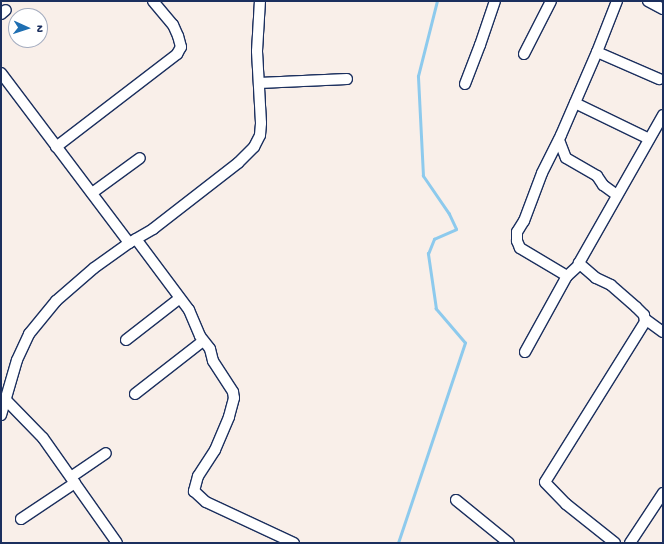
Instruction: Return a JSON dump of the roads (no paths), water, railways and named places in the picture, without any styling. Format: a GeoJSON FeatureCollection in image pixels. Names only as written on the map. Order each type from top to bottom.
{"type":"FeatureCollection","features":[{"type":"Feature","properties":{"kind":"street"},"geometry":{"type":"LineString","coordinates":[[56,147],[177,54],[181,47],[178,36],[173,25],[153,1]]}},
{"type":"Feature","properties":{"kind":"street"},"geometry":{"type":"LineString","coordinates":[[1,415],[17,360],[29,334],[60,297],[94,268],[133,241],[154,229],[238,162],[254,146],[260,135],[261,123],[257,51],[260,1]]}},
{"type":"Feature","properties":{"kind":"street"},"geometry":{"type":"LineString","coordinates":[[464,84],[480,45],[495,1]]}},
{"type":"Feature","properties":{"kind":"street"},"geometry":{"type":"LineString","coordinates":[[524,54],[551,1]]}},
{"type":"Feature","properties":{"kind":"street"},"geometry":{"type":"LineString","coordinates":[[567,276],[520,248],[516,239],[517,232],[529,208],[542,174],[559,140],[617,1]]}},
{"type":"Feature","properties":{"kind":"street"},"geometry":{"type":"LineString","coordinates":[[648,1],[663,9]]}},
{"type":"Feature","properties":{"kind":"street"},"geometry":{"type":"LineString","coordinates":[[597,52],[659,79]]}},
{"type":"Feature","properties":{"kind":"street"},"geometry":{"type":"LineString","coordinates":[[1,73],[92,193],[189,310],[203,341],[210,349],[213,361],[230,386],[234,398],[229,417],[215,450],[198,476],[194,491],[206,502],[294,543]]}},
{"type":"Feature","properties":{"kind":"street"},"geometry":{"type":"LineString","coordinates":[[259,83],[348,79]]}},
{"type":"Feature","properties":{"kind":"street"},"geometry":{"type":"LineString","coordinates":[[575,103],[649,139]]}},
{"type":"Feature","properties":{"kind":"street"},"geometry":{"type":"LineString","coordinates":[[525,352],[567,276],[579,265],[579,261],[663,115]]}},
{"type":"Feature","properties":{"kind":"street"},"geometry":{"type":"LineString","coordinates":[[559,140],[566,158],[597,176],[603,185],[617,195]]}},
{"type":"Feature","properties":{"kind":"street"},"geometry":{"type":"LineString","coordinates":[[92,193],[140,158]]}},
{"type":"Feature","properties":{"kind":"street"},"geometry":{"type":"LineString","coordinates":[[579,265],[596,278],[611,285],[636,307],[645,319],[663,332]]}},
{"type":"Feature","properties":{"kind":"street"},"geometry":{"type":"LineString","coordinates":[[126,340],[180,298]]}},
{"type":"Feature","properties":{"kind":"street"},"geometry":{"type":"LineString","coordinates":[[615,543],[566,504],[545,482],[645,322],[645,319]]}},
{"type":"Feature","properties":{"kind":"street"},"geometry":{"type":"LineString","coordinates":[[135,394],[203,341]]}},
{"type":"Feature","properties":{"kind":"street"},"geometry":{"type":"LineString","coordinates":[[5,399],[34,426],[117,543]]}},
{"type":"Feature","properties":{"kind":"street"},"geometry":{"type":"LineString","coordinates":[[21,519],[106,453]]}},
{"type":"Feature","properties":{"kind":"street"},"geometry":{"type":"LineString","coordinates":[[630,543],[663,493]]}},
{"type":"Feature","properties":{"kind":"street"},"geometry":{"type":"LineString","coordinates":[[456,500],[509,543]]}},
{"type":"Feature","properties":{"kind":"waterway"},"geometry":{"type":"LineString","coordinates":[[398,543],[465,343],[436,309],[428,254],[434,239],[456,229],[449,214],[423,176],[418,76],[437,1]]}}]}
